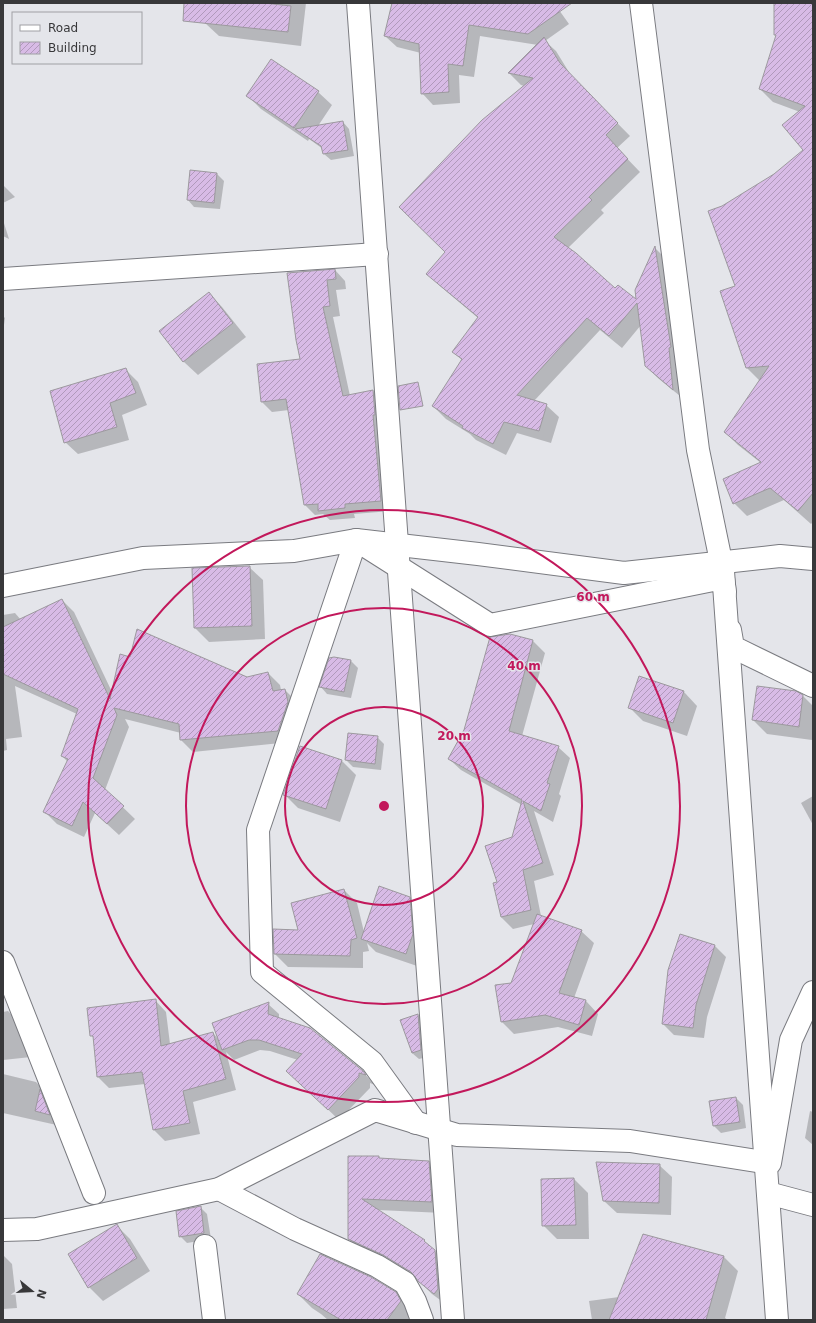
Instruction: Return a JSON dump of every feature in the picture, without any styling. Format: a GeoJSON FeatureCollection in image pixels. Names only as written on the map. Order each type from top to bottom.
{"type":"FeatureCollection","features":[{"type":"Feature","properties":{"kind":"street"},"geometry":{"type":"LineString","coordinates":[[358,3],[453,1320]]}},
{"type":"Feature","properties":{"kind":"street"},"geometry":{"type":"LineString","coordinates":[[641,3],[698,450],[723,571],[777,1320]]}},
{"type":"Feature","properties":{"kind":"street"},"geometry":{"type":"LineString","coordinates":[[3,279],[376,254]]}},
{"type":"Feature","properties":{"kind":"street"},"geometry":{"type":"LineString","coordinates":[[356,540],[490,625],[723,578]]}},
{"type":"Feature","properties":{"kind":"street"},"geometry":{"type":"LineString","coordinates":[[356,540],[258,830],[262,972],[372,1062],[416,1123]]}},
{"type":"Feature","properties":{"kind":"street"},"geometry":{"type":"LineString","coordinates":[[3,586],[143,558],[294,551],[356,540],[624,573],[780,556],[813,559]]}},
{"type":"Feature","properties":{"kind":"street"},"geometry":{"type":"LineString","coordinates":[[723,578],[733,647],[813,686]]}},
{"type":"Feature","properties":{"kind":"street"},"geometry":{"type":"LineString","coordinates":[[3,962],[94,1193]]}},
{"type":"Feature","properties":{"kind":"street"},"geometry":{"type":"LineString","coordinates":[[3,1230],[37,1230],[218,1189],[375,1110],[457,1135],[630,1141],[770,1163],[791,1040],[813,992]]}},
{"type":"Feature","properties":{"kind":"street"},"geometry":{"type":"LineString","coordinates":[[218,1189],[295,1229],[377,1266],[405,1283],[415,1301],[422,1320]]}},
{"type":"Feature","properties":{"kind":"street"},"geometry":{"type":"LineString","coordinates":[[768,1193],[813,1205]]}},
{"type":"Feature","properties":{"kind":"street"},"geometry":{"type":"LineString","coordinates":[[205,1246],[214,1320]]}},
{"type":"Feature","properties":{"kind":"building"},"geometry":{"type":"Polygon","coordinates":[[[184,3],[264,3],[291,6],[288,32],[183,21],[184,3]]]}},
{"type":"Feature","properties":{"kind":"building"},"geometry":{"type":"Polygon","coordinates":[[[392,3],[572,3],[528,34],[469,25],[463,66],[448,64],[449,92],[421,94],[419,44],[384,36],[392,3]]]}},
{"type":"Feature","properties":{"kind":"building"},"geometry":{"type":"Polygon","coordinates":[[[774,3],[813,3],[813,493],[798,511],[770,488],[733,504],[723,479],[761,462],[724,432],[769,366],[746,368],[720,291],[735,286],[708,211],[722,206],[774,174],[803,150],[782,125],[805,106],[759,89],[776,35],[774,35],[774,3]]]}},
{"type":"Feature","properties":{"kind":"building"},"geometry":{"type":"Polygon","coordinates":[[[544,37],[560,63],[618,123],[606,135],[628,159],[589,197],[592,200],[554,237],[576,253],[615,288],[618,285],[636,299],[635,290],[655,246],[671,347],[669,348],[673,390],[645,366],[637,303],[609,336],[587,318],[517,395],[547,404],[539,431],[504,422],[493,444],[462,428],[463,426],[432,406],[462,359],[452,352],[478,317],[426,274],[445,252],[399,207],[482,120],[533,78],[508,73],[544,37]]]}},
{"type":"Feature","properties":{"kind":"building"},"geometry":{"type":"Polygon","coordinates":[[[271,59],[319,91],[294,128],[246,96],[271,59]]]}},
{"type":"Feature","properties":{"kind":"building"},"geometry":{"type":"Polygon","coordinates":[[[343,121],[348,150],[323,154],[321,146],[295,129],[343,121]]]}},
{"type":"Feature","properties":{"kind":"building"},"geometry":{"type":"Polygon","coordinates":[[[190,170],[217,173],[214,203],[187,200],[190,170]]]}},
{"type":"Feature","properties":{"kind":"building"},"geometry":{"type":"Polygon","coordinates":[[[335,269],[336,279],[327,280],[330,306],[323,307],[343,396],[373,390],[375,415],[373,415],[381,501],[345,504],[345,508],[318,511],[318,504],[304,505],[286,399],[261,402],[257,364],[300,359],[287,273],[335,269]]]}},
{"type":"Feature","properties":{"kind":"building"},"geometry":{"type":"Polygon","coordinates":[[[209,292],[233,323],[183,362],[159,331],[209,292]]]}},
{"type":"Feature","properties":{"kind":"building"},"geometry":{"type":"Polygon","coordinates":[[[126,368],[136,393],[110,403],[117,427],[64,443],[50,391],[126,368]]]}},
{"type":"Feature","properties":{"kind":"building"},"geometry":{"type":"Polygon","coordinates":[[[418,382],[423,406],[400,410],[398,386],[418,382]]]}},
{"type":"Feature","properties":{"kind":"building"},"geometry":{"type":"Polygon","coordinates":[[[250,566],[252,626],[194,628],[192,568],[250,566]]]}},
{"type":"Feature","properties":{"kind":"building"},"geometry":{"type":"Polygon","coordinates":[[[62,599],[110,699],[120,654],[130,657],[137,629],[247,677],[268,672],[273,691],[285,689],[288,702],[278,731],[180,740],[179,724],[114,708],[117,715],[93,778],[124,806],[107,824],[83,802],[72,826],[43,812],[68,759],[61,756],[78,709],[3,674],[3,627],[62,599]]]}},
{"type":"Feature","properties":{"kind":"building"},"geometry":{"type":"Polygon","coordinates":[[[510,634],[533,640],[509,731],[559,746],[547,783],[550,784],[541,811],[523,801],[543,863],[523,870],[531,910],[501,917],[493,883],[497,882],[485,846],[512,837],[522,800],[448,759],[464,730],[490,637],[510,634]]]}},
{"type":"Feature","properties":{"kind":"building"},"geometry":{"type":"Polygon","coordinates":[[[334,657],[351,660],[344,692],[319,687],[329,658],[334,657]]]}},
{"type":"Feature","properties":{"kind":"building"},"geometry":{"type":"Polygon","coordinates":[[[639,676],[684,691],[673,723],[628,708],[639,676]]]}},
{"type":"Feature","properties":{"kind":"building"},"geometry":{"type":"Polygon","coordinates":[[[757,686],[796,691],[803,695],[799,727],[752,720],[757,686]]]}},
{"type":"Feature","properties":{"kind":"building"},"geometry":{"type":"Polygon","coordinates":[[[348,733],[378,736],[375,764],[345,760],[348,733]]]}},
{"type":"Feature","properties":{"kind":"building"},"geometry":{"type":"Polygon","coordinates":[[[300,746],[342,760],[326,809],[283,795],[300,746]]]}},
{"type":"Feature","properties":{"kind":"building"},"geometry":{"type":"Polygon","coordinates":[[[379,886],[410,897],[413,934],[406,954],[361,939],[379,886]]]}},
{"type":"Feature","properties":{"kind":"building"},"geometry":{"type":"Polygon","coordinates":[[[344,889],[357,938],[351,940],[350,956],[274,954],[273,929],[298,930],[291,903],[344,889]]]}},
{"type":"Feature","properties":{"kind":"building"},"geometry":{"type":"Polygon","coordinates":[[[537,914],[582,930],[559,993],[586,1000],[579,1025],[545,1015],[501,1022],[495,985],[511,983],[537,914]]]}},
{"type":"Feature","properties":{"kind":"building"},"geometry":{"type":"Polygon","coordinates":[[[680,934],[715,945],[696,1005],[693,1028],[662,1024],[668,970],[680,934]]]}},
{"type":"Feature","properties":{"kind":"building"},"geometry":{"type":"Polygon","coordinates":[[[156,999],[161,1046],[213,1032],[226,1079],[183,1091],[190,1123],[153,1130],[142,1072],[97,1077],[93,1036],[90,1036],[87,1008],[156,999]]]}},
{"type":"Feature","properties":{"kind":"building"},"geometry":{"type":"Polygon","coordinates":[[[269,1002],[268,1014],[310,1028],[366,1075],[359,1073],[359,1077],[328,1110],[286,1071],[302,1054],[259,1040],[249,1040],[222,1050],[212,1023],[269,1002]]]}},
{"type":"Feature","properties":{"kind":"building"},"geometry":{"type":"Polygon","coordinates":[[[418,1014],[421,1050],[412,1053],[400,1020],[418,1014]]]}},
{"type":"Feature","properties":{"kind":"building"},"geometry":{"type":"Polygon","coordinates":[[[40,1089],[50,1115],[35,1111],[40,1089]]]}},
{"type":"Feature","properties":{"kind":"building"},"geometry":{"type":"Polygon","coordinates":[[[736,1097],[740,1122],[713,1126],[709,1101],[736,1097]]]}},
{"type":"Feature","properties":{"kind":"building"},"geometry":{"type":"Polygon","coordinates":[[[348,1156],[379,1156],[379,1158],[429,1161],[432,1202],[362,1199],[425,1240],[424,1241],[435,1250],[438,1289],[434,1294],[419,1282],[411,1272],[383,1255],[348,1239],[348,1156]]]}},
{"type":"Feature","properties":{"kind":"building"},"geometry":{"type":"Polygon","coordinates":[[[596,1162],[660,1164],[659,1203],[603,1201],[596,1162]]]}},
{"type":"Feature","properties":{"kind":"building"},"geometry":{"type":"Polygon","coordinates":[[[574,1178],[576,1225],[542,1226],[541,1179],[574,1178]]]}},
{"type":"Feature","properties":{"kind":"building"},"geometry":{"type":"Polygon","coordinates":[[[201,1206],[204,1233],[179,1237],[176,1211],[201,1206]]]}},
{"type":"Feature","properties":{"kind":"building"},"geometry":{"type":"Polygon","coordinates":[[[117,1224],[137,1258],[88,1288],[68,1254],[117,1224]]]}},
{"type":"Feature","properties":{"kind":"building"},"geometry":{"type":"Polygon","coordinates":[[[643,1234],[724,1256],[706,1320],[609,1320],[643,1234]]]}},
{"type":"Feature","properties":{"kind":"building"},"geometry":{"type":"Polygon","coordinates":[[[320,1254],[371,1277],[396,1292],[401,1301],[387,1320],[341,1320],[297,1294],[320,1254]]]}}]}
